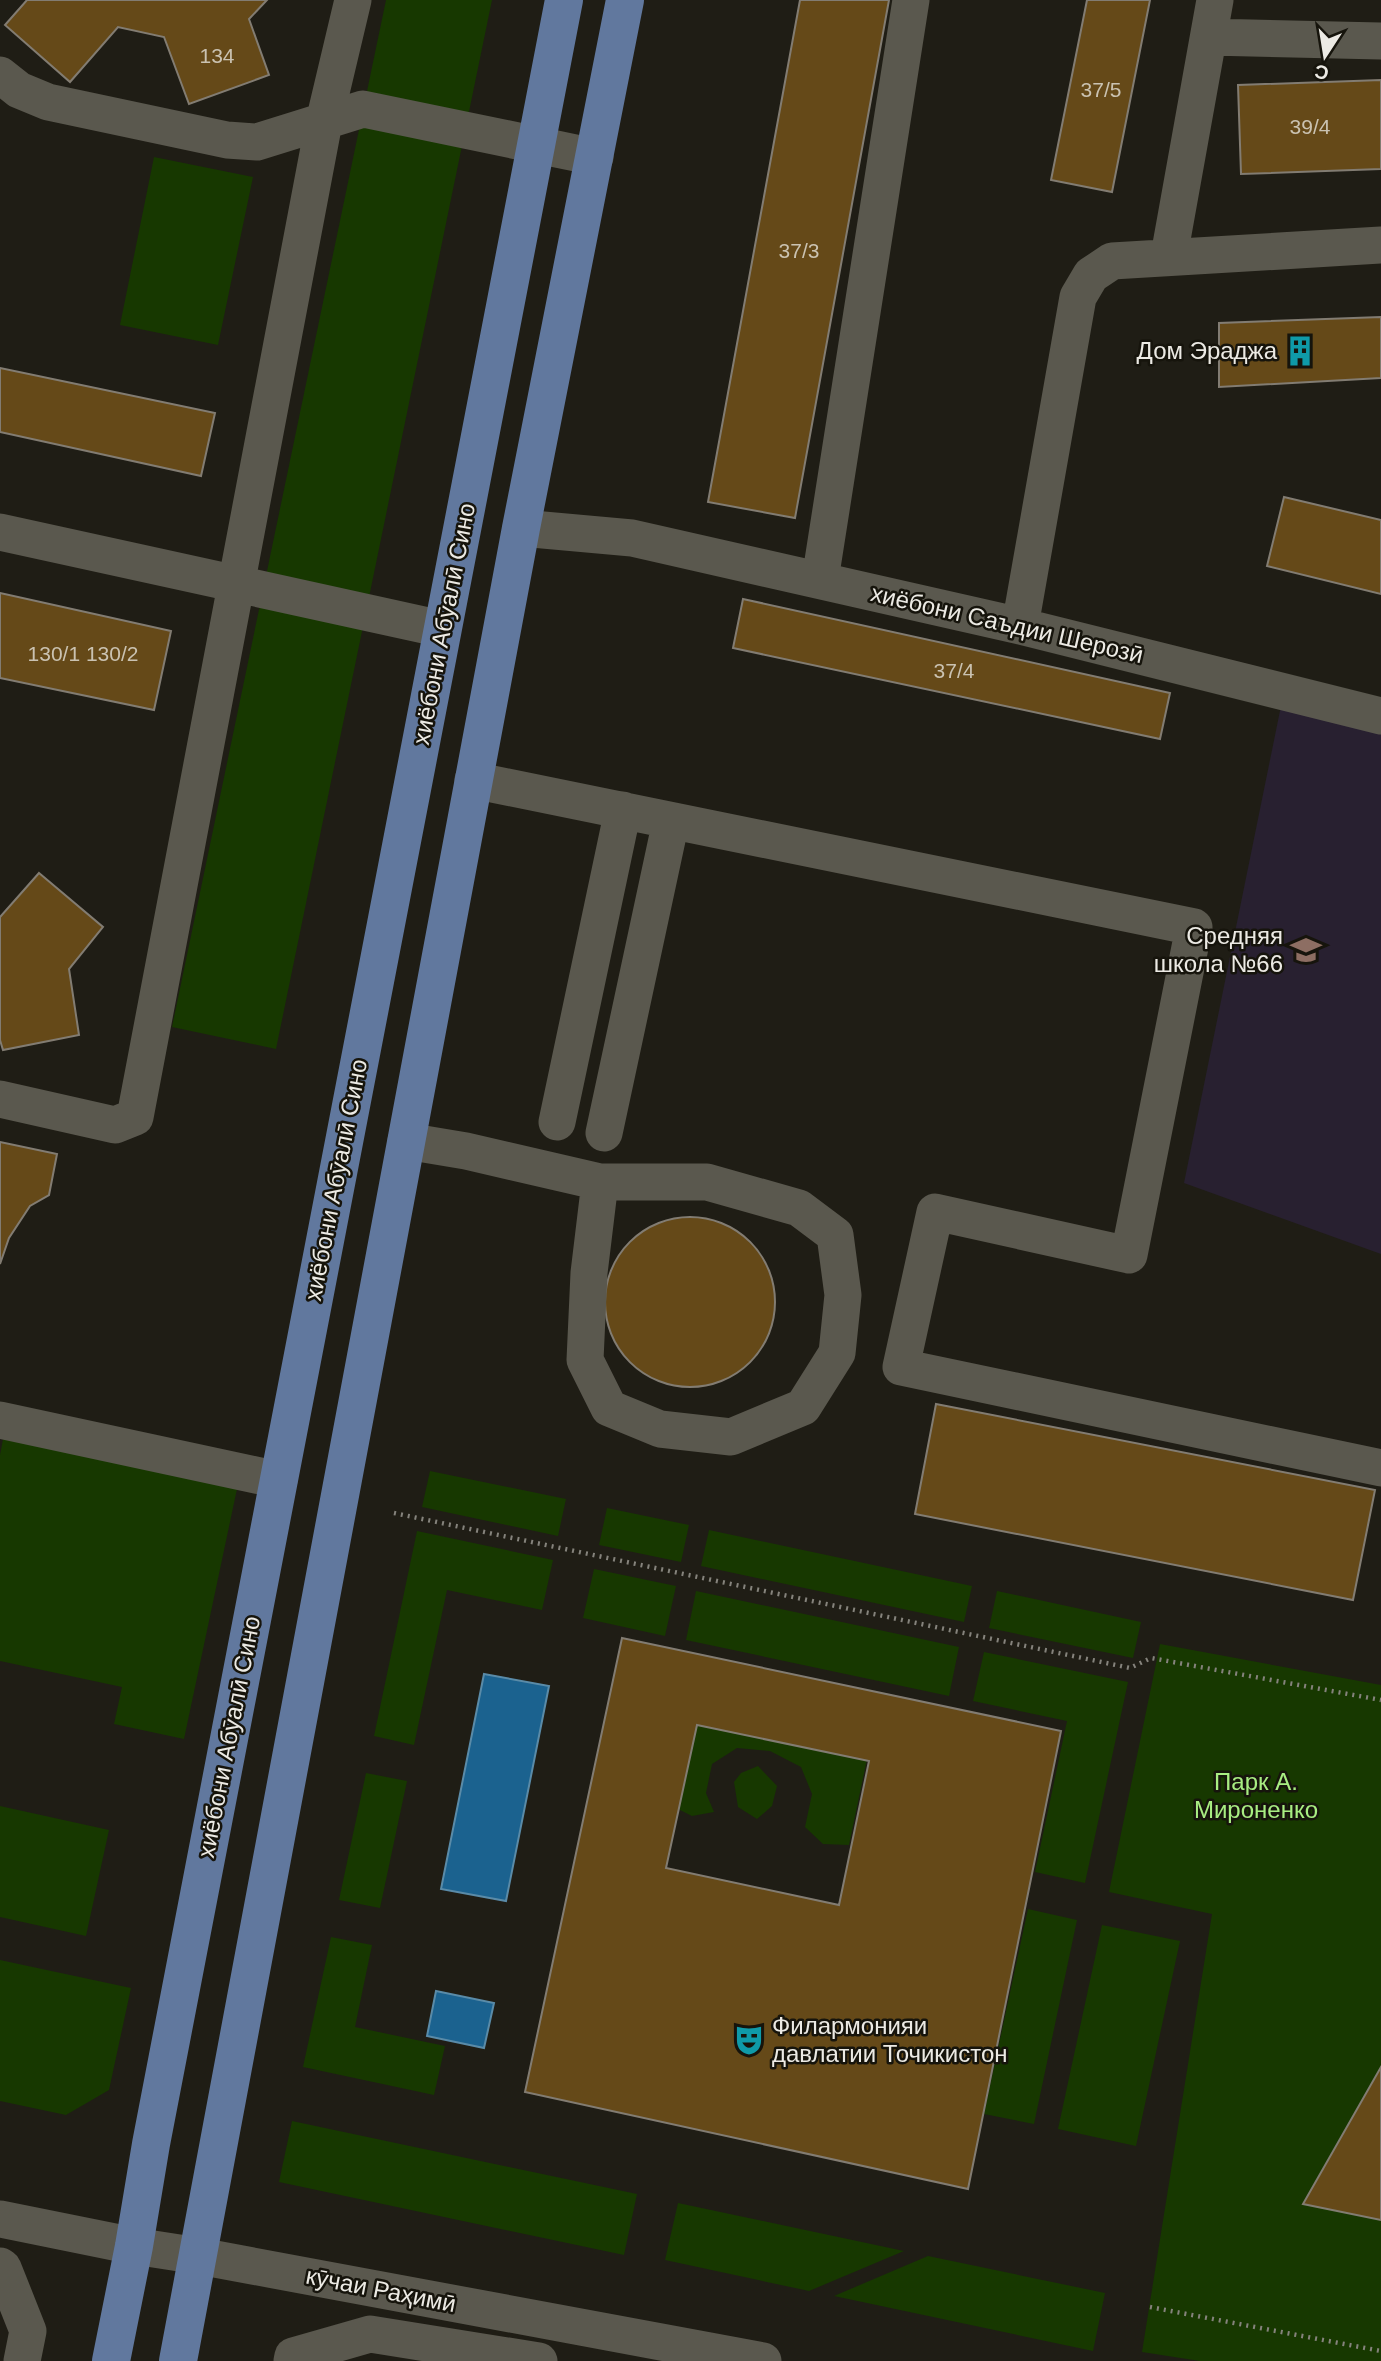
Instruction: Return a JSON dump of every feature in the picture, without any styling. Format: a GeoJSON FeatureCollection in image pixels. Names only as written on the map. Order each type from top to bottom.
{"type":"FeatureCollection","features":[{"type":"Feature","properties":{"kind":"main road","name":"хиёбони Абӯалӣ Сино"},"geometry":{"type":"LineString","coordinates":[[111,2361],[564,0]]}},
{"type":"Feature","properties":{"kind":"main road"},"geometry":{"type":"LineString","coordinates":[[178,2361],[520,528],[625,0]]}},
{"type":"Feature","properties":{"kind":"street"},"geometry":{"type":"LineString","coordinates":[[0,1099],[115,1125],[135,1117],[324,122],[353,0]]}},
{"type":"Feature","properties":{"kind":"street"},"geometry":{"type":"LineString","coordinates":[[820,580],[911,0]]}},
{"type":"Feature","properties":{"kind":"street"},"geometry":{"type":"LineString","coordinates":[[1169,256],[1215,0]]}},
{"type":"Feature","properties":{"kind":"street"},"geometry":{"type":"LineString","coordinates":[[1209,37],[1381,41]]}},
{"type":"Feature","properties":{"kind":"street"},"geometry":{"type":"LineString","coordinates":[[0,75],[19,90],[48,102],[227,140],[257,142],[363,109],[595,157]]}},
{"type":"Feature","properties":{"kind":"street"},"geometry":{"type":"LineString","coordinates":[[1020,626],[1078,297],[1091,275],[1112,261],[1381,245]]}},
{"type":"Feature","properties":{"kind":"street","name":"хиёбони Саъдии Шерозӣ"},"geometry":{"type":"LineString","coordinates":[[520,528],[632,538],[1020,626],[1381,716]]}},
{"type":"Feature","properties":{"kind":"street"},"geometry":{"type":"LineString","coordinates":[[0,533],[443,629]]}},
{"type":"Feature","properties":{"kind":"street"},"geometry":{"type":"LineString","coordinates":[[474,780],[1194,927],[1129,1255],[935,1212],[901,1367],[1381,1468]]}},
{"type":"Feature","properties":{"kind":"street"},"geometry":{"type":"LineString","coordinates":[[557,1122],[623,810]]}},
{"type":"Feature","properties":{"kind":"street"},"geometry":{"type":"LineString","coordinates":[[604,1133],[671,821]]}},
{"type":"Feature","properties":{"kind":"street"},"geometry":{"type":"LineString","coordinates":[[406,1141],[466,1151],[600,1182],[707,1182],[799,1208],[835,1235],[842,1295],[837,1353],[803,1406],[731,1437],[660,1429],[609,1408],[585,1360],[589,1273],[600,1182]]}},
{"type":"Feature","properties":{"kind":"street"},"geometry":{"type":"LineString","coordinates":[[0,1420],[279,1480]]}},
{"type":"Feature","properties":{"kind":"street","name":"кӯчаи Раҳимӣ"},"geometry":{"type":"LineString","coordinates":[[0,2219],[763,2361]]}},
{"type":"Feature","properties":{"kind":"street"},"geometry":{"type":"LineString","coordinates":[[0,2266],[28,2331],[22,2361]]}},
{"type":"Feature","properties":{"kind":"street"},"geometry":{"type":"LineString","coordinates":[[292,2361],[293,2356],[370,2334],[539,2361]]}},
{"type":"Feature","properties":{"kind":"path"},"geometry":{"type":"LineString","coordinates":[[394,1513],[1130,1668],[1151,1658],[1381,1700]]}},
{"type":"Feature","properties":{"kind":"path"},"geometry":{"type":"LineString","coordinates":[[1150,2307],[1381,2351]]}},
{"type":"Feature","properties":{"kind":"shaded area","name":"Средняя школа №66"},"geometry":{"type":"Polygon","coordinates":[[[1283,696],[1381,716],[1381,1254],[1184,1183],[1283,696]]]}},
{"type":"Feature","properties":{"kind":"green space"},"geometry":{"type":"Polygon","coordinates":[[[386,0],[492,0],[276,1049],[172,1027],[386,0]]]}},
{"type":"Feature","properties":{"kind":"green space"},"geometry":{"type":"Polygon","coordinates":[[[154,157],[253,177],[218,345],[120,325],[154,157]]]}},
{"type":"Feature","properties":{"kind":"green space"},"geometry":{"type":"Polygon","coordinates":[[[3,1439],[237,1489],[184,1739],[114,1724],[122,1687],[0,1661],[0,1455],[3,1439]]]}},
{"type":"Feature","properties":{"kind":"green space"},"geometry":{"type":"Polygon","coordinates":[[[430,1471],[566,1499],[558,1536],[422,1507],[430,1471]]]}},
{"type":"Feature","properties":{"kind":"green space"},"geometry":{"type":"Polygon","coordinates":[[[607,1508],[689,1525],[681,1562],[599,1545],[607,1508]]]}},
{"type":"Feature","properties":{"kind":"green space"},"geometry":{"type":"Polygon","coordinates":[[[709,1530],[972,1586],[964,1622],[701,1566],[709,1530]]]}},
{"type":"Feature","properties":{"kind":"green space"},"geometry":{"type":"Polygon","coordinates":[[[417,1531],[553,1560],[542,1610],[447,1590],[414,1745],[374,1736],[417,1531]]]}},
{"type":"Feature","properties":{"kind":"green space"},"geometry":{"type":"Polygon","coordinates":[[[594,1569],[676,1586],[665,1636],[583,1618],[594,1569]]]}},
{"type":"Feature","properties":{"kind":"green space"},"geometry":{"type":"Polygon","coordinates":[[[696,1591],[959,1647],[949,1696],[686,1640],[696,1591]]]}},
{"type":"Feature","properties":{"kind":"green space"},"geometry":{"type":"Polygon","coordinates":[[[997,1591],[1141,1622],[1133,1658],[989,1628],[997,1591]]]}},
{"type":"Feature","properties":{"kind":"green space","name":"Парк А. Мироненко"},"geometry":{"type":"Polygon","coordinates":[[[1160,1644],[1381,1685],[1381,2361],[1200,2361],[1142,2352],[1212,1914],[1109,1892],[1160,1644]]]}},
{"type":"Feature","properties":{"kind":"green space"},"geometry":{"type":"Polygon","coordinates":[[[984,1652],[1128,1682],[1085,1883],[1035,1872],[1067,1721],[973,1701],[984,1652]]]}},
{"type":"Feature","properties":{"kind":"green space"},"geometry":{"type":"Polygon","coordinates":[[[695,1722],[867,1759],[849,1845],[823,1844],[805,1827],[812,1794],[801,1767],[770,1751],[737,1748],[712,1764],[706,1793],[714,1812],[692,1816],[676,1808],[695,1722]]]}},
{"type":"Feature","properties":{"kind":"green space"},"geometry":{"type":"Polygon","coordinates":[[[758,1766],[777,1786],[772,1806],[757,1819],[738,1807],[734,1782],[741,1773],[758,1766]]]}},
{"type":"Feature","properties":{"kind":"green space"},"geometry":{"type":"Polygon","coordinates":[[[366,1773],[407,1781],[380,1908],[339,1900],[366,1773]]]}},
{"type":"Feature","properties":{"kind":"green space"},"geometry":{"type":"Polygon","coordinates":[[[0,1806],[109,1830],[86,1936],[0,1917],[0,1806]]]}},
{"type":"Feature","properties":{"kind":"green space"},"geometry":{"type":"Polygon","coordinates":[[[1028,1909],[1077,1920],[1034,2124],[984,2114],[1028,1909]]]}},
{"type":"Feature","properties":{"kind":"green space"},"geometry":{"type":"Polygon","coordinates":[[[1102,1925],[1180,1941],[1136,2146],[1058,2129],[1102,1925]]]}},
{"type":"Feature","properties":{"kind":"green space"},"geometry":{"type":"Polygon","coordinates":[[[331,1937],[372,1945],[355,2027],[445,2046],[434,2095],[303,2067],[331,1937]]]}},
{"type":"Feature","properties":{"kind":"green space"},"geometry":{"type":"Polygon","coordinates":[[[0,1960],[131,1988],[109,2090],[66,2115],[0,2101],[0,1960]]]}},
{"type":"Feature","properties":{"kind":"green space"},"geometry":{"type":"Polygon","coordinates":[[[292,2121],[637,2194],[624,2255],[279,2182],[292,2121]]]}},
{"type":"Feature","properties":{"kind":"green space"},"geometry":{"type":"Polygon","coordinates":[[[678,2203],[904,2251],[809,2291],[665,2260],[678,2203]]]}},
{"type":"Feature","properties":{"kind":"green space"},"geometry":{"type":"Polygon","coordinates":[[[928,2256],[1105,2293],[1093,2351],[834,2296],[928,2256]]]}},
{"type":"Feature","properties":{"kind":"water"},"geometry":{"type":"Polygon","coordinates":[[[484,1674],[549,1686],[506,1901],[441,1889],[484,1674]]]}},
{"type":"Feature","properties":{"kind":"water"},"geometry":{"type":"Polygon","coordinates":[[[436,1991],[494,2003],[484,2048],[427,2036],[436,1991]]]}},
{"type":"Feature","properties":{"kind":"building"},"geometry":{"type":"Polygon","coordinates":[[[27,0],[267,0],[249,19],[269,75],[189,104],[164,37],[118,27],[70,82],[5,25],[27,0]]]}},
{"type":"Feature","properties":{"kind":"building"},"geometry":{"type":"Polygon","coordinates":[[[800,0],[889,0],[795,518],[708,502],[800,0]]]}},
{"type":"Feature","properties":{"kind":"building"},"geometry":{"type":"Polygon","coordinates":[[[1087,0],[1150,0],[1112,192],[1051,180],[1087,0]]]}},
{"type":"Feature","properties":{"kind":"building"},"geometry":{"type":"Polygon","coordinates":[[[1381,80],[1381,169],[1241,174],[1238,85],[1381,80]]]}},
{"type":"Feature","properties":{"kind":"building","name":"Дом Эраджа"},"geometry":{"type":"Polygon","coordinates":[[[1381,317],[1381,378],[1219,387],[1219,323],[1381,317]]]}},
{"type":"Feature","properties":{"kind":"building"},"geometry":{"type":"Polygon","coordinates":[[[0,368],[215,413],[201,476],[0,432],[0,368]]]}},
{"type":"Feature","properties":{"kind":"building"},"geometry":{"type":"Polygon","coordinates":[[[1284,497],[1381,520],[1381,594],[1267,566],[1284,497]]]}},
{"type":"Feature","properties":{"kind":"building"},"geometry":{"type":"Polygon","coordinates":[[[0,593],[171,631],[154,710],[0,678],[0,593]]]}},
{"type":"Feature","properties":{"kind":"building"},"geometry":{"type":"Polygon","coordinates":[[[743,599],[1170,693],[1160,739],[733,648],[743,599]]]}},
{"type":"Feature","properties":{"kind":"building"},"geometry":{"type":"Polygon","coordinates":[[[39,873],[103,927],[69,969],[79,1035],[3,1050],[0,1040],[0,917],[39,873]]]}},
{"type":"Feature","properties":{"kind":"building"},"geometry":{"type":"Polygon","coordinates":[[[0,1142],[57,1154],[49,1195],[30,1206],[9,1238],[0,1264],[0,1142]]]}},
{"type":"Feature","properties":{"kind":"building"},"geometry":{"type":"Polygon","coordinates":[[[690,1217],[723,1223],[750,1242],[769,1269],[775,1302],[769,1335],[750,1362],[723,1381],[690,1387],[657,1381],[630,1362],[611,1335],[605,1302],[611,1269],[630,1242],[657,1223],[690,1217]]]}},
{"type":"Feature","properties":{"kind":"building"},"geometry":{"type":"Polygon","coordinates":[[[936,1404],[1375,1490],[1353,1600],[915,1514],[936,1404]]]}},
{"type":"Feature","properties":{"kind":"building"},"geometry":{"type":"Polygon","coordinates":[[[622,1638],[1061,1731],[968,2189],[525,2092],[622,1638]],[[697,1725],[666,1868],[839,1905],[869,1761],[697,1725]]]}},
{"type":"Feature","properties":{"kind":"building"},"geometry":{"type":"Polygon","coordinates":[[[1381,2067],[1381,2220],[1303,2204],[1381,2067]]]}},
{"type":"Feature","properties":{"kind":"place","name":"Дом Эраджа"},"geometry":{"type":"Point","coordinates":[1300,351]}},
{"type":"Feature","properties":{"kind":"place","name":"Средняя школа №66"},"geometry":{"type":"Point","coordinates":[1306,950]}},
{"type":"Feature","properties":{"kind":"place","name":"Филармонияи давлатии Точикистон"},"geometry":{"type":"Point","coordinates":[749,2040]}}]}
